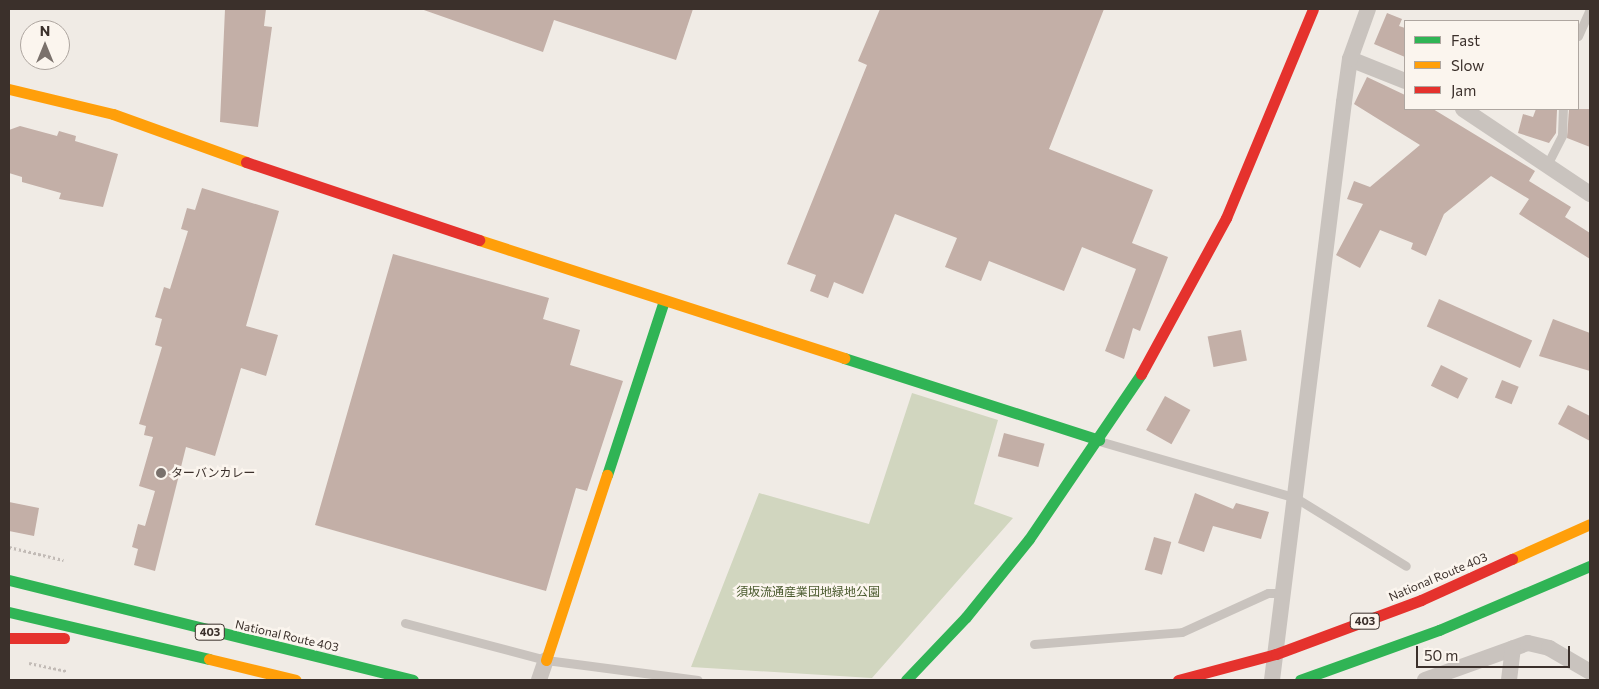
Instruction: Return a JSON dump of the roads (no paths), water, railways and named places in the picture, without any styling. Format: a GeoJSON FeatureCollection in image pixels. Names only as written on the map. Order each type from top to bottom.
{"type":"FeatureCollection","features":[{"type":"Feature","properties":{"kind":"main road"},"geometry":{"type":"LineString","coordinates":[[906,680],[996,582],[1099,440],[1148,363],[1226,218],[1314,9]]}},
{"type":"Feature","properties":{"kind":"main road"},"geometry":{"type":"LineString","coordinates":[[9,90],[62,98],[113,114],[319,189],[664,302],[1099,440]]}},
{"type":"Feature","properties":{"kind":"main road"},"geometry":{"type":"LineString","coordinates":[[546,660],[664,302]]}},
{"type":"Feature","properties":{"kind":"main road","name":"National Route 403"},"geometry":{"type":"LineString","coordinates":[[1178,680],[1276,654],[1421,600],[1590,524]]}},
{"type":"Feature","properties":{"kind":"main road"},"geometry":{"type":"LineString","coordinates":[[1300,680],[1438,630],[1590,566]]}},
{"type":"Feature","properties":{"kind":"main road","name":"National Route 403"},"geometry":{"type":"LineString","coordinates":[[9,580],[413,680]]}},
{"type":"Feature","properties":{"kind":"main road","name":"403"},"geometry":{"type":"LineString","coordinates":[[9,612],[296,680]]}},
{"type":"Feature","properties":{"kind":"main road"},"geometry":{"type":"LineString","coordinates":[[9,638],[138,643]]}},
{"type":"Feature","properties":{"kind":"street"},"geometry":{"type":"LineString","coordinates":[[1272,680],[1350,59],[1368,9]]}},
{"type":"Feature","properties":{"kind":"street"},"geometry":{"type":"LineString","coordinates":[[1350,59],[1404,81]]}},
{"type":"Feature","properties":{"kind":"street"},"geometry":{"type":"LineString","coordinates":[[1465,110],[1548,163],[1590,194]]}},
{"type":"Feature","properties":{"kind":"street"},"geometry":{"type":"LineString","coordinates":[[1425,680],[1528,643],[1549,648],[1590,672]]}},
{"type":"Feature","properties":{"kind":"street"},"geometry":{"type":"LineString","coordinates":[[1509,680],[1513,648]]}},
{"type":"Feature","properties":{"kind":"street"},"geometry":{"type":"LineString","coordinates":[[540,680],[546,660]]}},
{"type":"Feature","properties":{"kind":"lane"},"geometry":{"type":"LineString","coordinates":[[1579,34],[1590,9]]}},
{"type":"Feature","properties":{"kind":"lane"},"geometry":{"type":"LineString","coordinates":[[1548,163],[1562,135],[1563,110]]}},
{"type":"Feature","properties":{"kind":"lane"},"geometry":{"type":"LineString","coordinates":[[1099,440],[1296,498],[1406,566]]}},
{"type":"Feature","properties":{"kind":"lane"},"geometry":{"type":"LineString","coordinates":[[1034,644],[1182,632],[1268,594],[1284,593]]}},
{"type":"Feature","properties":{"kind":"lane"},"geometry":{"type":"LineString","coordinates":[[405,623],[546,660],[698,680]]}},
{"type":"Feature","properties":{"kind":"place","name":"ターバンカレー"},"geometry":{"type":"Point","coordinates":[161,473]}},
{"type":"Feature","properties":{"kind":"park label","name":"須坂流通産業団地緑地公園"},"geometry":{"type":"Point","coordinates":[808,592]}}]}
